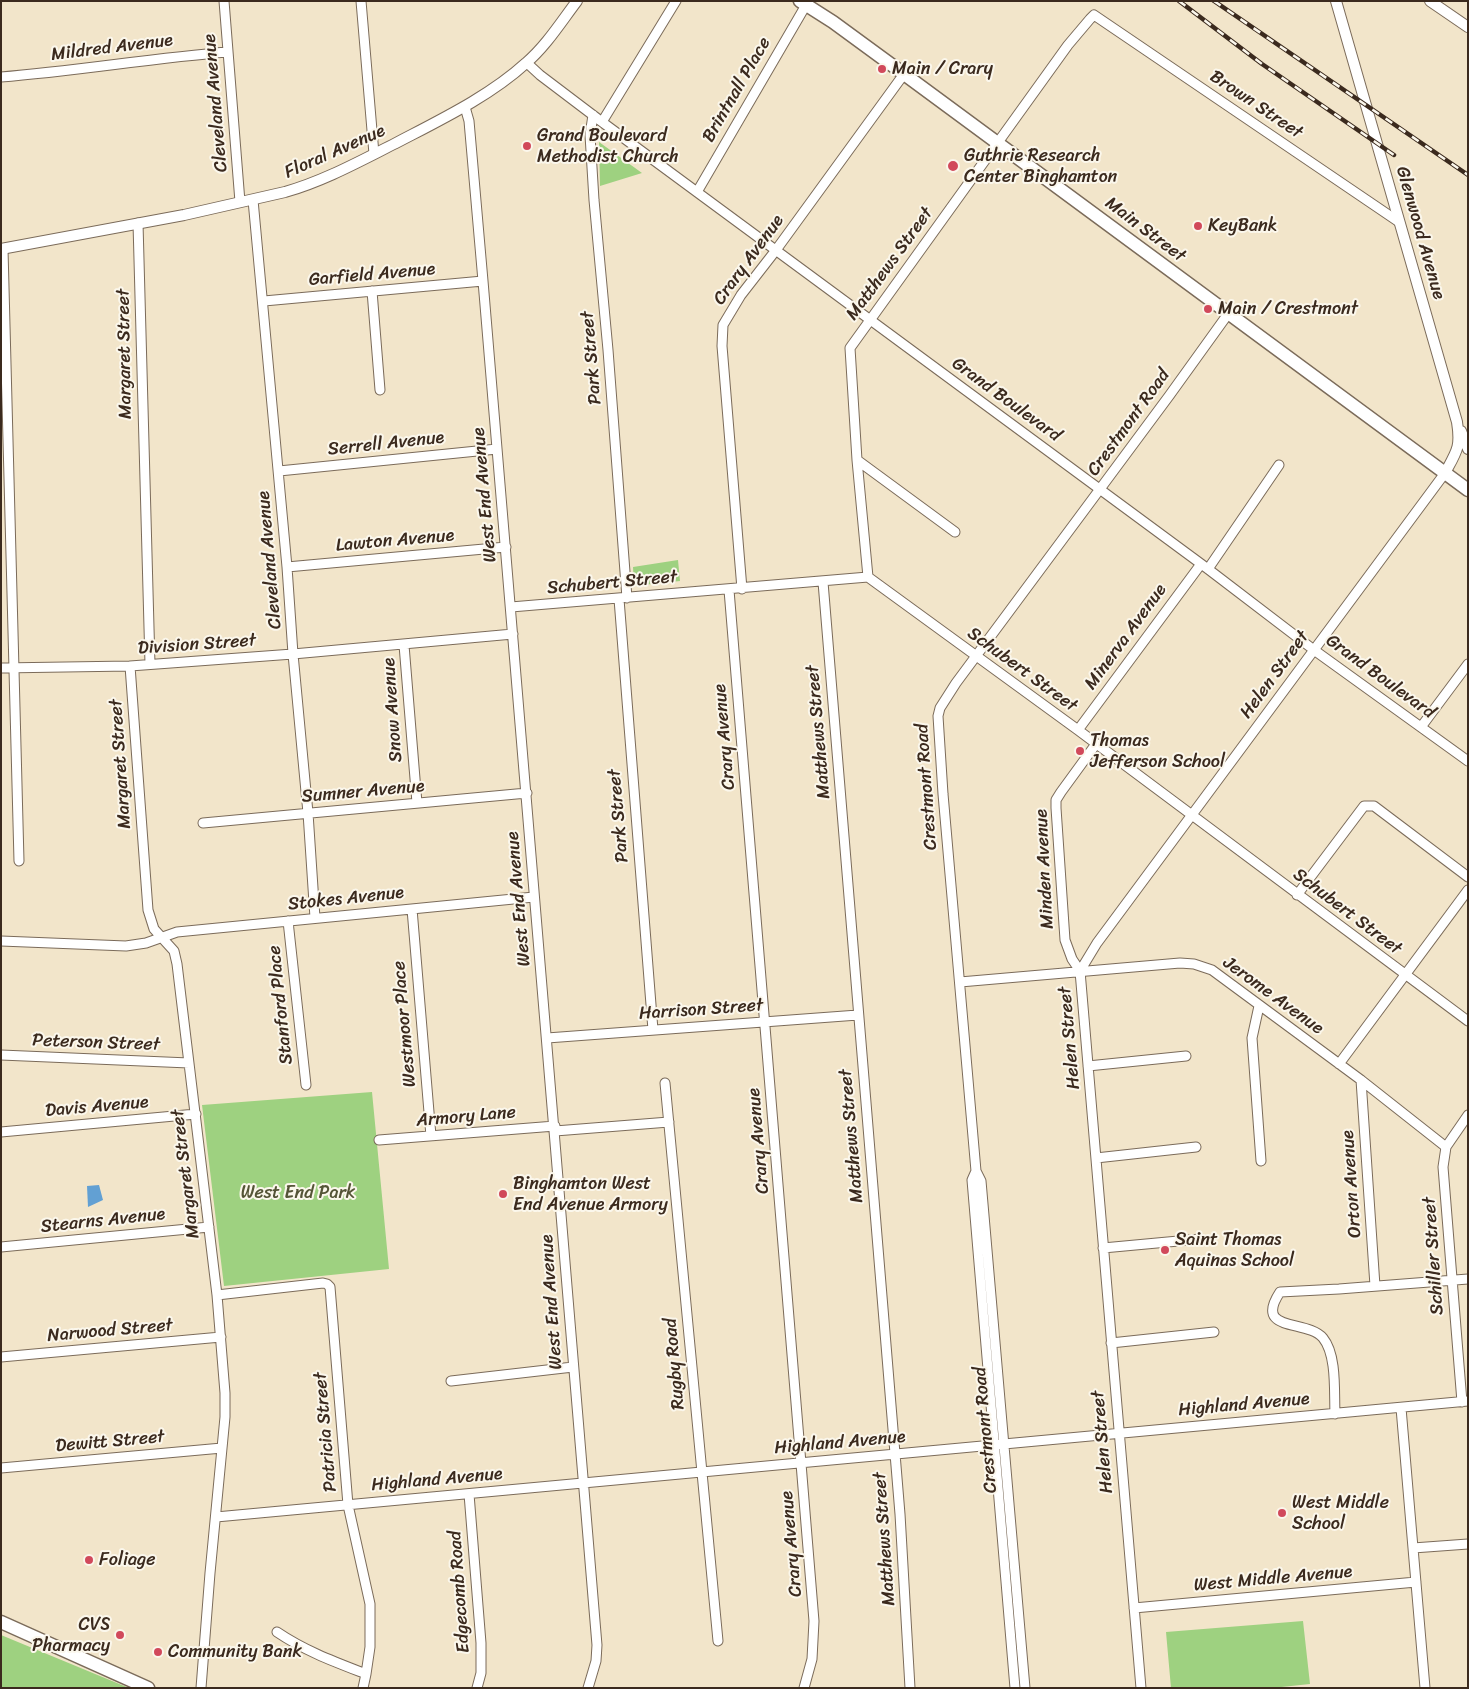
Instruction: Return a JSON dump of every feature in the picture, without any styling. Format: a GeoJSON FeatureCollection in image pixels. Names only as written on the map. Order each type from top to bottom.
{"type":"FeatureCollection","features":[{"type":"Feature","properties":{"kind":"main road","name":"Main Street"},"geometry":{"type":"LineString","coordinates":[[803,3],[904,74],[1468,490]]}},
{"type":"Feature","properties":{"kind":"main road"},"geometry":{"type":"LineString","coordinates":[[1,1622],[148,1688]]}},
{"type":"Feature","properties":{"kind":"street","name":"Cleveland Avenue"},"geometry":{"type":"LineString","coordinates":[[224,1],[240,202]]}},
{"type":"Feature","properties":{"kind":"street"},"geometry":{"type":"LineString","coordinates":[[361,1],[374,154]]}},
{"type":"Feature","properties":{"kind":"street","name":"Floral Avenue"},"geometry":{"type":"LineString","coordinates":[[2,249],[253,200],[299,188],[374,154],[465,106],[527,63],[577,1]]}},
{"type":"Feature","properties":{"kind":"street"},"geometry":{"type":"LineString","coordinates":[[602,122],[676,1]]}},
{"type":"Feature","properties":{"kind":"street","name":"Glenwood Avenue"},"geometry":{"type":"LineString","coordinates":[[1336,1],[1457,422],[1460,438],[1459,446],[1445,472]]}},
{"type":"Feature","properties":{"kind":"street"},"geometry":{"type":"LineString","coordinates":[[1430,1],[1468,27]]}},
{"type":"Feature","properties":{"kind":"street","name":"Brintnall Place"},"geometry":{"type":"LineString","coordinates":[[697,192],[803,3]]}},
{"type":"Feature","properties":{"kind":"street","name":"Brown Street"},"geometry":{"type":"LineString","coordinates":[[1094,16],[1399,222]]}},
{"type":"Feature","properties":{"kind":"street","name":"Matthews Street"},"geometry":{"type":"LineString","coordinates":[[868,577],[857,460],[850,354],[852,344],[1068,45],[1094,16]]}},
{"type":"Feature","properties":{"kind":"street","name":"Mildred Avenue"},"geometry":{"type":"LineString","coordinates":[[1,77],[228,52]]}},
{"type":"Feature","properties":{"kind":"street","name":"Grand Boulevard"},"geometry":{"type":"LineString","coordinates":[[527,63],[602,122],[1468,762]]}},
{"type":"Feature","properties":{"kind":"street","name":"Crary Avenue"},"geometry":{"type":"LineString","coordinates":[[742,589],[722,334],[727,318],[741,295],[904,74]]}},
{"type":"Feature","properties":{"kind":"street","name":"West End Avenue"},"geometry":{"type":"LineString","coordinates":[[465,106],[469,121],[506,547],[597,1645],[596,1661],[588,1688]]}},
{"type":"Feature","properties":{"kind":"street","name":"Park Street"},"geometry":{"type":"LineString","coordinates":[[593,115],[590,135],[594,200],[609,360],[623,598],[653,1030]]}},
{"type":"Feature","properties":{"kind":"street","name":"Cleveland Avenue"},"geometry":{"type":"LineString","coordinates":[[253,200],[264,301],[287,567],[315,918]]}},
{"type":"Feature","properties":{"kind":"street","name":"Margaret Street"},"geometry":{"type":"LineString","coordinates":[[138,223],[150,664]]}},
{"type":"Feature","properties":{"kind":"street"},"geometry":{"type":"LineString","coordinates":[[2,249],[19,861]]}},
{"type":"Feature","properties":{"kind":"street","name":"Garfield Avenue"},"geometry":{"type":"LineString","coordinates":[[264,301],[483,281]]}},
{"type":"Feature","properties":{"kind":"street"},"geometry":{"type":"LineString","coordinates":[[372,291],[380,390]]}},
{"type":"Feature","properties":{"kind":"street","name":"Crestmont Road"},"geometry":{"type":"LineString","coordinates":[[1025,1688],[981,1181],[976,1171],[943,794],[938,716],[940,708],[976,657],[1228,314]]}},
{"type":"Feature","properties":{"kind":"street"},"geometry":{"type":"LineString","coordinates":[[1457,422],[1468,449]]}},
{"type":"Feature","properties":{"kind":"street","name":"Serrell Avenue"},"geometry":{"type":"LineString","coordinates":[[278,471],[497,449]]}},
{"type":"Feature","properties":{"kind":"street"},"geometry":{"type":"LineString","coordinates":[[857,460],[955,532]]}},
{"type":"Feature","properties":{"kind":"street","name":"Minerva Avenue"},"geometry":{"type":"LineString","coordinates":[[1078,730],[1279,465]]}},
{"type":"Feature","properties":{"kind":"street","name":"Helen Street"},"geometry":{"type":"LineString","coordinates":[[1141,1688],[1080,971],[1097,943],[1445,472]]}},
{"type":"Feature","properties":{"kind":"street","name":"Lawton Avenue"},"geometry":{"type":"LineString","coordinates":[[287,567],[506,547]]}},
{"type":"Feature","properties":{"kind":"street","name":"Schubert Street"},"geometry":{"type":"LineString","coordinates":[[511,607],[868,577],[1078,730],[1468,1021]]}},
{"type":"Feature","properties":{"kind":"street","name":"Matthews Street"},"geometry":{"type":"LineString","coordinates":[[823,582],[904,1562],[910,1688]]}},
{"type":"Feature","properties":{"kind":"street","name":"Crary Avenue"},"geometry":{"type":"LineString","coordinates":[[729,590],[814,1634],[812,1659],[804,1688]]}},
{"type":"Feature","properties":{"kind":"street","name":"Division Street"},"geometry":{"type":"LineString","coordinates":[[1,668],[130,666],[404,645],[513,634]]}},
{"type":"Feature","properties":{"kind":"street","name":"Snow Avenue"},"geometry":{"type":"LineString","coordinates":[[404,645],[416,803]]}},
{"type":"Feature","properties":{"kind":"street"},"geometry":{"type":"LineString","coordinates":[[1421,727],[1468,664]]}},
{"type":"Feature","properties":{"kind":"street","name":"Margaret Street"},"geometry":{"type":"LineString","coordinates":[[130,666],[148,910],[154,929],[174,951],[177,964],[217,1295],[225,1393],[225,1417],[201,1688]]}},
{"type":"Feature","properties":{"kind":"street","name":"Minden Avenue"},"geometry":{"type":"LineString","coordinates":[[1080,971],[1072,959],[1065,940],[1056,800],[1096,744]]}},
{"type":"Feature","properties":{"kind":"street","name":"Sumner Avenue"},"geometry":{"type":"LineString","coordinates":[[203,823],[527,793]]}},
{"type":"Feature","properties":{"kind":"street"},"geometry":{"type":"LineString","coordinates":[[1298,895],[1361,808],[1369,806],[1374,806],[1468,877]]}},
{"type":"Feature","properties":{"kind":"street"},"geometry":{"type":"LineString","coordinates":[[1339,1064],[1468,890]]}},
{"type":"Feature","properties":{"kind":"street","name":"Stokes Avenue"},"geometry":{"type":"LineString","coordinates":[[1,941],[126,946],[146,943],[177,932],[534,897]]}},
{"type":"Feature","properties":{"kind":"street","name":"Westmoor Place"},"geometry":{"type":"LineString","coordinates":[[412,909],[431,1136]]}},
{"type":"Feature","properties":{"kind":"street","name":"Stanford Place"},"geometry":{"type":"LineString","coordinates":[[288,921],[306,1085]]}},
{"type":"Feature","properties":{"kind":"street","name":"Jerome Avenue"},"geometry":{"type":"LineString","coordinates":[[960,982],[1180,963],[1194,964],[1212,970],[1339,1064],[1446,1147]]}},
{"type":"Feature","properties":{"kind":"street"},"geometry":{"type":"LineString","coordinates":[[1259,1006],[1252,1038],[1261,1162]]}},
{"type":"Feature","properties":{"kind":"street","name":"Harrison Street"},"geometry":{"type":"LineString","coordinates":[[547,1038],[858,1014]]}},
{"type":"Feature","properties":{"kind":"street","name":"Peterson Street"},"geometry":{"type":"LineString","coordinates":[[1,1055],[189,1063]]}},
{"type":"Feature","properties":{"kind":"street"},"geometry":{"type":"LineString","coordinates":[[1088,1066],[1186,1056]]}},
{"type":"Feature","properties":{"kind":"street","name":"Orton Avenue"},"geometry":{"type":"LineString","coordinates":[[1360,1080],[1375,1286]]}},
{"type":"Feature","properties":{"kind":"street","name":"Rugby Road"},"geometry":{"type":"LineString","coordinates":[[665,1084],[718,1641]]}},
{"type":"Feature","properties":{"kind":"street","name":"Davis Avenue"},"geometry":{"type":"LineString","coordinates":[[1,1132],[196,1114]]}},
{"type":"Feature","properties":{"kind":"street","name":"Schiller Street"},"geometry":{"type":"LineString","coordinates":[[1465,1402],[1451,1280],[1443,1167],[1446,1147],[1468,1115]]}},
{"type":"Feature","properties":{"kind":"street","name":"Armory Lane"},"geometry":{"type":"LineString","coordinates":[[380,1140],[669,1122]]}},
{"type":"Feature","properties":{"kind":"street"},"geometry":{"type":"LineString","coordinates":[[1096,1158],[1196,1146]]}},
{"type":"Feature","properties":{"kind":"street","name":"Crestmont Road"},"geometry":{"type":"LineString","coordinates":[[976,1171],[972,1180],[1015,1688]]}},
{"type":"Feature","properties":{"kind":"street","name":"Stearns Avenue"},"geometry":{"type":"LineString","coordinates":[[1,1247],[209,1227]]}},
{"type":"Feature","properties":{"kind":"street"},"geometry":{"type":"LineString","coordinates":[[1103,1248],[1200,1239]]}},
{"type":"Feature","properties":{"kind":"street"},"geometry":{"type":"LineString","coordinates":[[1335,1414],[1332,1360],[1323,1338],[1316,1332],[1282,1324],[1273,1312],[1273,1303],[1280,1292],[1468,1279]]}},
{"type":"Feature","properties":{"kind":"street","name":"Patricia Street"},"geometry":{"type":"LineString","coordinates":[[217,1295],[323,1283],[330,1287],[348,1505],[370,1604],[370,1630],[363,1688]]}},
{"type":"Feature","properties":{"kind":"street"},"geometry":{"type":"LineString","coordinates":[[1112,1344],[1214,1332]]}},
{"type":"Feature","properties":{"kind":"street","name":"Narwood Street"},"geometry":{"type":"LineString","coordinates":[[1,1357],[221,1336]]}},
{"type":"Feature","properties":{"kind":"street"},"geometry":{"type":"LineString","coordinates":[[451,1381],[573,1367]]}},
{"type":"Feature","properties":{"kind":"street","name":"Highland Avenue"},"geometry":{"type":"LineString","coordinates":[[216,1517],[1465,1402]]}},
{"type":"Feature","properties":{"kind":"street"},"geometry":{"type":"LineString","coordinates":[[1401,1408],[1425,1688]]}},
{"type":"Feature","properties":{"kind":"street","name":"Dewitt Street"},"geometry":{"type":"LineString","coordinates":[[1,1468],[222,1448]]}},
{"type":"Feature","properties":{"kind":"street","name":"Edgecomb Road"},"geometry":{"type":"LineString","coordinates":[[469,1494],[481,1643],[481,1674],[477,1688]]}},
{"type":"Feature","properties":{"kind":"street"},"geometry":{"type":"LineString","coordinates":[[1413,1548],[1468,1544]]}},
{"type":"Feature","properties":{"kind":"street"},"geometry":{"type":"LineString","coordinates":[[1005,1579],[1016,1578]]}},
{"type":"Feature","properties":{"kind":"street","name":"West Middle Avenue"},"geometry":{"type":"LineString","coordinates":[[1134,1608],[1416,1582]]}},
{"type":"Feature","properties":{"kind":"street"},"geometry":{"type":"LineString","coordinates":[[277,1632],[295,1645],[314,1654],[366,1674]]}},
{"type":"Feature","properties":{"kind":"green space"},"geometry":{"type":"Polygon","coordinates":[[[599,142],[642,173],[600,186],[599,142]]]}},
{"type":"Feature","properties":{"kind":"green space"},"geometry":{"type":"Polygon","coordinates":[[[678,560],[680,581],[634,586],[633,567],[678,560]]]}},
{"type":"Feature","properties":{"kind":"green space","name":"West End Park"},"geometry":{"type":"Polygon","coordinates":[[[372,1092],[389,1269],[224,1286],[202,1105],[372,1092]]]}},
{"type":"Feature","properties":{"kind":"green space"},"geometry":{"type":"Polygon","coordinates":[[[1303,1621],[1310,1684],[1272,1688],[1171,1688],[1166,1632],[1303,1621]]]}},
{"type":"Feature","properties":{"kind":"green space"},"geometry":{"type":"Polygon","coordinates":[[[1,1635],[129,1688],[1,1688],[1,1635]]]}},
{"type":"Feature","properties":{"kind":"water"},"geometry":{"type":"Polygon","coordinates":[[[99,1185],[103,1200],[88,1207],[87,1186],[99,1185]]]}},
{"type":"Feature","properties":{"kind":"railway"},"geometry":{"type":"LineString","coordinates":[[1179,1],[1262,64],[1394,155]]}},
{"type":"Feature","properties":{"kind":"railway"},"geometry":{"type":"LineString","coordinates":[[1214,1],[1468,175]]}},
{"type":"Feature","properties":{"kind":"place","name":"Main / Crary"},"geometry":{"type":"Point","coordinates":[882,69]}},
{"type":"Feature","properties":{"kind":"place","name":"Grand Boulevard Methodist Church"},"geometry":{"type":"Point","coordinates":[527,146]}},
{"type":"Feature","properties":{"kind":"place","name":"Guthrie Research Center Binghamton"},"geometry":{"type":"Point","coordinates":[953,166]}},
{"type":"Feature","properties":{"kind":"place","name":"KeyBank"},"geometry":{"type":"Point","coordinates":[1198,226]}},
{"type":"Feature","properties":{"kind":"place","name":"Main / Crestmont"},"geometry":{"type":"Point","coordinates":[1208,309]}},
{"type":"Feature","properties":{"kind":"place","name":"Thomas Jefferson School"},"geometry":{"type":"Point","coordinates":[1080,751]}},
{"type":"Feature","properties":{"kind":"place","name":"Binghamton West End Avenue Armory"},"geometry":{"type":"Point","coordinates":[503,1194]}},
{"type":"Feature","properties":{"kind":"place","name":"Saint Thomas Aquinas School"},"geometry":{"type":"Point","coordinates":[1165,1250]}},
{"type":"Feature","properties":{"kind":"place","name":"West Middle School"},"geometry":{"type":"Point","coordinates":[1282,1513]}},
{"type":"Feature","properties":{"kind":"place","name":"Foliage"},"geometry":{"type":"Point","coordinates":[89,1560]}},
{"type":"Feature","properties":{"kind":"place","name":"CVS Pharmacy"},"geometry":{"type":"Point","coordinates":[120,1635]}},
{"type":"Feature","properties":{"kind":"place","name":"Community Bank"},"geometry":{"type":"Point","coordinates":[158,1652]}}]}
